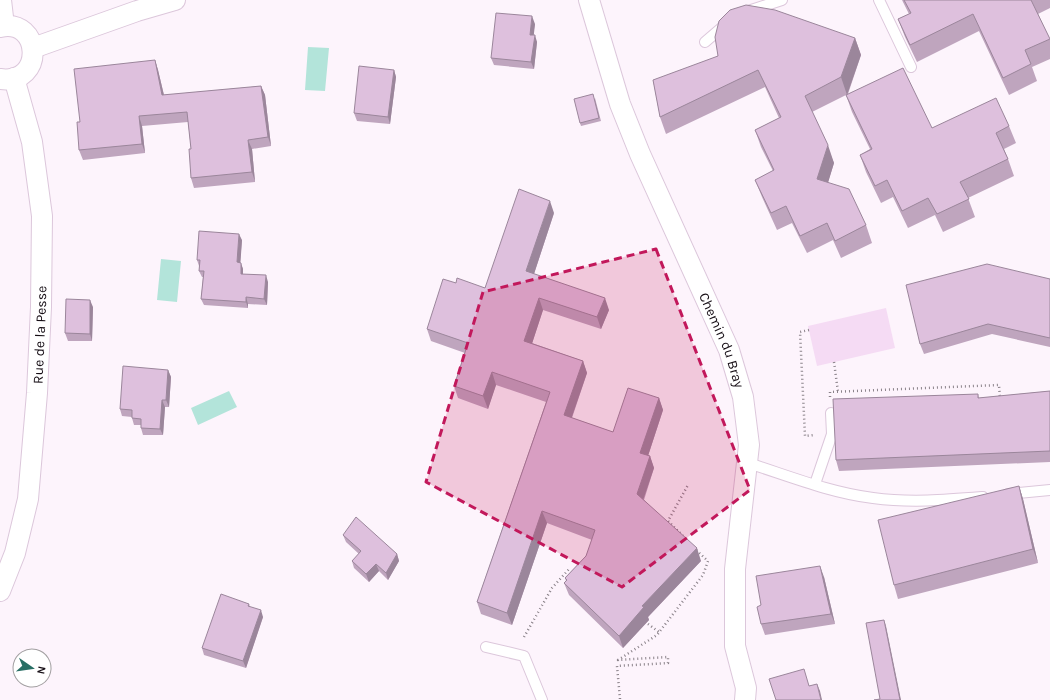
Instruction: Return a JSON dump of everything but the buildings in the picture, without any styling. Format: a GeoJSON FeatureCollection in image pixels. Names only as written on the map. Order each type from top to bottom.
{"type":"FeatureCollection","features":[{"type":"Feature","properties":{"kind":"street"},"geometry":{"type":"LineString","coordinates":[[1,0],[2,27],[12,26],[26,34],[33,48],[137,11],[175,0]]}},
{"type":"Feature","properties":{"kind":"street","name":"Chemin du Bray"},"geometry":{"type":"LineString","coordinates":[[589,0],[620,104],[640,154],[729,350],[743,397],[750,444],[735,569],[735,616],[736,646],[746,688],[745,700]]}},
{"type":"Feature","properties":{"kind":"street","name":"Rue de la Pesse"},"geometry":{"type":"LineString","coordinates":[[0,590],[15,553],[28,499],[37,393],[41,307],[42,216],[32,142],[7,79],[23,74],[30,67],[33,58],[33,48]]}},
{"type":"Feature","properties":{"kind":"lane"},"geometry":{"type":"LineString","coordinates":[[705,42],[738,15],[782,0]]}},
{"type":"Feature","properties":{"kind":"lane"},"geometry":{"type":"LineString","coordinates":[[879,0],[911,67]]}},
{"type":"Feature","properties":{"kind":"lane"},"geometry":{"type":"LineString","coordinates":[[815,484],[832,434],[831,413]]}},
{"type":"Feature","properties":{"kind":"lane"},"geometry":{"type":"LineString","coordinates":[[748,463],[815,484],[873,498],[903,501],[966,498],[1050,490]]}},
{"type":"Feature","properties":{"kind":"lane"},"geometry":{"type":"LineString","coordinates":[[486,647],[524,656],[542,700]]}},
{"type":"Feature","properties":{"kind":"path"},"geometry":{"type":"LineString","coordinates":[[809,330],[800,332],[805,436],[832,434]]}},
{"type":"Feature","properties":{"kind":"path"},"geometry":{"type":"LineString","coordinates":[[834,362],[838,392]]}},
{"type":"Feature","properties":{"kind":"path"},"geometry":{"type":"LineString","coordinates":[[831,413],[830,392],[999,385],[1000,400]]}},
{"type":"Feature","properties":{"kind":"path"},"geometry":{"type":"LineString","coordinates":[[688,485],[668,521],[688,541]]}},
{"type":"Feature","properties":{"kind":"path"},"geometry":{"type":"LineString","coordinates":[[620,699],[617,666],[668,663],[668,656],[618,660],[659,632],[703,576],[708,561],[693,546]]}},
{"type":"Feature","properties":{"kind":"path"},"geometry":{"type":"LineString","coordinates":[[517,654],[526,632],[552,588],[570,568]]}},
{"type":"Feature","properties":{"kind":"path"},"geometry":{"type":"LineString","coordinates":[[648,624],[659,632]]}},
{"type":"Feature","properties":{"kind":"highlighted area"},"geometry":{"type":"Polygon","coordinates":[[[656,249],[750,490],[622,587],[426,482],[483,292],[656,249]]]}},
{"type":"Feature","properties":{"kind":"shaded area"},"geometry":{"type":"Polygon","coordinates":[[[308,47],[329,48],[325,91],[305,90],[308,47]]]}},
{"type":"Feature","properties":{"kind":"shaded area"},"geometry":{"type":"Polygon","coordinates":[[[161,259],[181,261],[177,302],[157,300],[161,259]]]}},
{"type":"Feature","properties":{"kind":"shaded area"},"geometry":{"type":"Polygon","coordinates":[[[886,308],[895,348],[817,366],[808,326],[886,308]]]}},
{"type":"Feature","properties":{"kind":"shaded area"},"geometry":{"type":"Polygon","coordinates":[[[229,391],[237,407],[198,425],[191,408],[229,391]]]}}]}
